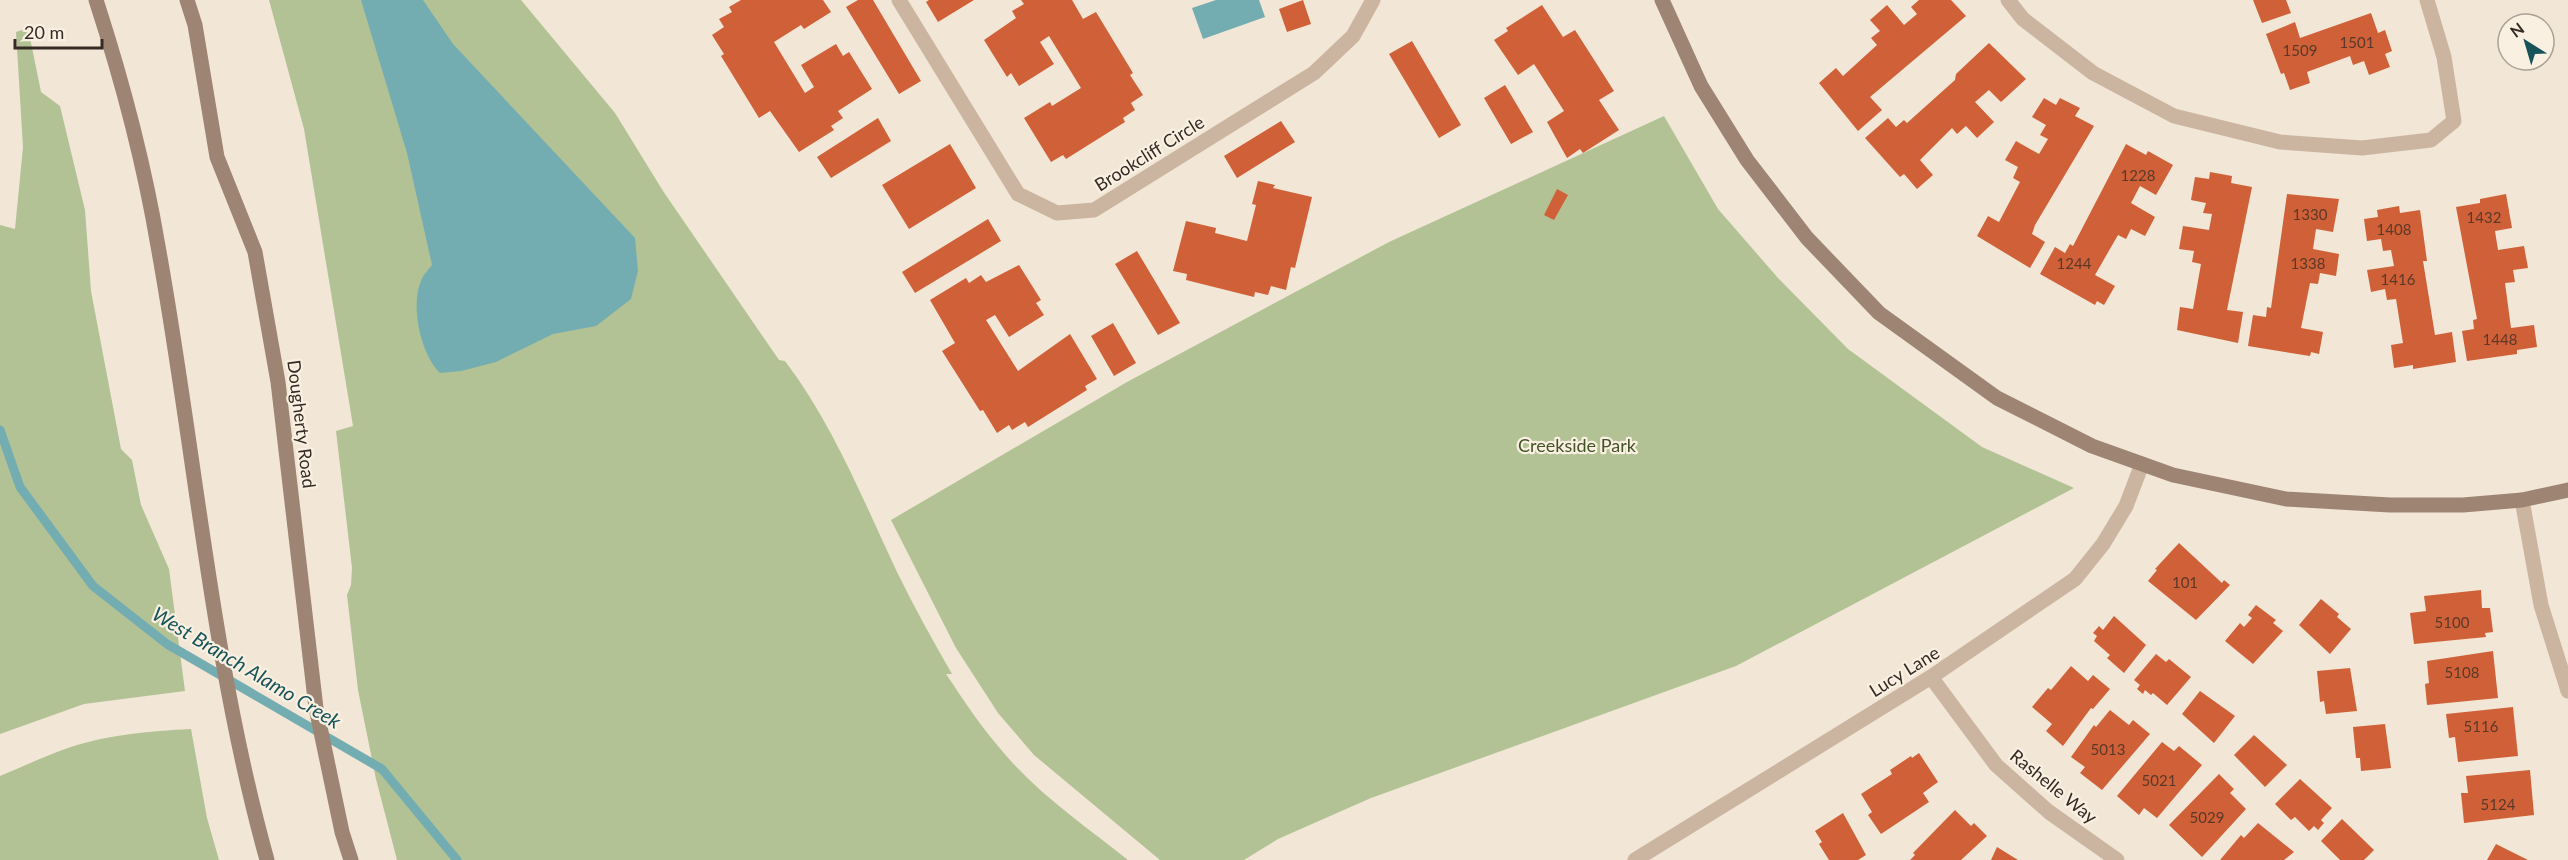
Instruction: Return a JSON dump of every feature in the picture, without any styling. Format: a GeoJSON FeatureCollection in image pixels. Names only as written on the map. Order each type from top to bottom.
{"type":"FeatureCollection","features":[{"type":"Feature","properties":{"kind":"main road"},"geometry":{"type":"LineString","coordinates":[[96,0],[139,157],[158,244],[201,529],[240,755],[267,860]]}},
{"type":"Feature","properties":{"kind":"main road","name":"Dougherty Road"},"geometry":{"type":"LineString","coordinates":[[187,0],[195,25],[217,157],[255,252],[278,382],[316,708],[342,832],[351,860]]}},
{"type":"Feature","properties":{"kind":"main road"},"geometry":{"type":"LineString","coordinates":[[1662,0],[1701,86],[1747,160],[1807,238],[1879,313],[1997,398],[2092,446],[2173,476],[2286,499],[2390,505],[2463,505],[2523,500],[2568,490]]}},
{"type":"Feature","properties":{"kind":"street","name":"Brookcliff Circle"},"geometry":{"type":"LineString","coordinates":[[899,0],[1018,194],[1057,213],[1094,210],[1314,73],[1353,36],[1373,0]]}},
{"type":"Feature","properties":{"kind":"street"},"geometry":{"type":"LineString","coordinates":[[2008,0],[2024,19],[2093,73],[2174,116],[2280,142],[2362,148],[2431,140],[2454,122],[2444,57],[2427,0]]}},
{"type":"Feature","properties":{"kind":"street","name":"Lucy Lane"},"geometry":{"type":"LineString","coordinates":[[1635,860],[1931,677],[2075,579],[2103,544],[2126,506],[2142,464]]}},
{"type":"Feature","properties":{"kind":"street"},"geometry":{"type":"LineString","coordinates":[[2523,500],[2541,606],[2568,691]]}},
{"type":"Feature","properties":{"kind":"street","name":"Rashelle Way"},"geometry":{"type":"LineString","coordinates":[[1931,677],[1996,765],[2049,812],[2117,860]]}},
{"type":"Feature","properties":{"kind":"green space"},"geometry":{"type":"Polygon","coordinates":[[[269,0],[521,0],[615,113],[663,191],[779,360],[785,361],[818,411],[860,491],[903,585],[952,674],[946,674],[973,714],[1003,752],[1031,782],[1128,860],[397,860],[376,779],[358,690],[347,595],[351,585],[352,568],[336,431],[353,426],[304,129],[269,0]]]}},
{"type":"Feature","properties":{"kind":"green space"},"geometry":{"type":"Polygon","coordinates":[[[28,28],[41,92],[60,106],[85,210],[91,291],[121,449],[132,460],[141,505],[169,569],[185,691],[84,704],[0,734],[0,225],[15,229],[23,147],[16,32],[28,28]]]}},
{"type":"Feature","properties":{"kind":"green space","name":"Creekside Park"},"geometry":{"type":"Polygon","coordinates":[[[1664,116],[1718,209],[1778,278],[1848,349],[1982,447],[2074,488],[1736,666],[1371,798],[1278,839],[1244,860],[1160,860],[1034,755],[998,713],[956,648],[891,520],[1127,382],[1389,242],[1664,116]]]}},
{"type":"Feature","properties":{"kind":"green space"},"geometry":{"type":"Polygon","coordinates":[[[191,729],[207,818],[219,860],[0,860],[0,776],[65,749],[95,740],[191,729]]]}},
{"type":"Feature","properties":{"kind":"water"},"geometry":{"type":"Polygon","coordinates":[[[361,0],[423,0],[453,44],[635,238],[638,271],[631,299],[596,326],[553,334],[496,362],[461,371],[440,373],[427,355],[417,316],[418,291],[423,277],[432,265],[407,153],[361,0]]]}},
{"type":"Feature","properties":{"kind":"water"},"geometry":{"type":"Polygon","coordinates":[[[1216,0],[1259,0],[1265,17],[1203,39],[1192,8],[1216,0]]]}},
{"type":"Feature","properties":{"kind":"building"},"geometry":{"type":"Polygon","coordinates":[[[741,0],[823,0],[831,12],[804,29],[801,25],[774,42],[805,93],[814,87],[801,65],[836,44],[843,56],[849,52],[872,89],[838,111],[843,118],[831,126],[834,130],[799,152],[770,111],[759,118],[721,56],[724,54],[712,35],[724,27],[719,19],[732,12],[729,7],[741,0]]]}},
{"type":"Feature","properties":{"kind":"building"},"geometry":{"type":"Polygon","coordinates":[[[858,0],[873,0],[921,81],[899,94],[846,7],[858,0]]]}},
{"type":"Feature","properties":{"kind":"building"},"geometry":{"type":"Polygon","coordinates":[[[929,0],[974,0],[938,22],[926,2],[929,0]]]}},
{"type":"Feature","properties":{"kind":"building"},"geometry":{"type":"Polygon","coordinates":[[[1021,0],[1072,0],[1083,19],[1096,12],[1133,73],[1130,75],[1143,95],[1131,103],[1135,110],[1123,118],[1125,122],[1066,159],[1063,155],[1051,162],[1024,118],[1050,102],[1052,106],[1081,88],[1049,36],[1040,42],[1054,64],[1019,86],[1011,73],[1007,77],[984,40],[1016,18],[1012,11],[1024,4],[1021,0]]]}},
{"type":"Feature","properties":{"kind":"building"},"geometry":{"type":"Polygon","coordinates":[[[1303,0],[1311,24],[1287,32],[1279,9],[1303,0]]]}},
{"type":"Feature","properties":{"kind":"building"},"geometry":{"type":"Polygon","coordinates":[[[1919,0],[1951,0],[1966,16],[1870,97],[1882,110],[1858,131],[1819,83],[1836,68],[1843,76],[1877,45],[1871,38],[1880,31],[1870,20],[1887,5],[1904,25],[1917,14],[1911,7],[1919,0]]]}},
{"type":"Feature","properties":{"kind":"building"},"geometry":{"type":"Polygon","coordinates":[[[2253,0],[2286,0],[2291,13],[2262,23],[2253,0]]]}},
{"type":"Feature","properties":{"kind":"building"},"geometry":{"type":"Polygon","coordinates":[[[1542,5],[1563,37],[1575,30],[1614,91],[1599,100],[1619,130],[1583,153],[1580,149],[1567,158],[1547,122],[1564,111],[1534,64],[1518,75],[1494,40],[1508,31],[1506,28],[1542,5]]]}},
{"type":"Feature","properties":{"kind":"building"},"geometry":{"type":"Polygon","coordinates":[[[2371,13],[2378,33],[2385,30],[2392,51],[2385,54],[2390,67],[2369,75],[2364,61],[2353,65],[2350,56],[2307,72],[2310,83],[2290,90],[2284,73],[2281,74],[2266,34],[2295,22],[2300,38],[2371,13]]]}},
{"type":"Feature","properties":{"kind":"building"},"geometry":{"type":"Polygon","coordinates":[[[1412,41],[1461,125],[1439,138],[1389,54],[1412,41]]]}},
{"type":"Feature","properties":{"kind":"building"},"geometry":{"type":"Polygon","coordinates":[[[1989,43],[2026,79],[2001,102],[1989,90],[1975,102],[1994,122],[1977,138],[1966,126],[1957,134],[1952,128],[1920,160],[1933,175],[1917,189],[1904,174],[1900,177],[1865,138],[1888,118],[1896,127],[1904,120],[1907,123],[1955,80],[1956,74],[1989,43]]]}},
{"type":"Feature","properties":{"kind":"building"},"geometry":{"type":"Polygon","coordinates":[[[1505,85],[1533,132],[1511,144],[1484,98],[1505,85]]]}},
{"type":"Feature","properties":{"kind":"building"},"geometry":{"type":"Polygon","coordinates":[[[2044,98],[2056,105],[2060,98],[2080,108],[2075,116],[2094,126],[2035,225],[2032,234],[2045,242],[2030,268],[1977,236],[1988,216],[1999,222],[2020,182],[2013,178],[2018,167],[2005,160],[2016,141],[2039,154],[2048,139],[2040,135],[2046,125],[2032,117],[2044,98]]]}},
{"type":"Feature","properties":{"kind":"building"},"geometry":{"type":"Polygon","coordinates":[[[878,118],[891,141],[831,178],[817,157],[878,118]]]}},
{"type":"Feature","properties":{"kind":"building"},"geometry":{"type":"Polygon","coordinates":[[[1281,121],[1295,142],[1237,178],[1224,156],[1281,121]]]}},
{"type":"Feature","properties":{"kind":"building"},"geometry":{"type":"Polygon","coordinates":[[[950,144],[976,188],[909,229],[882,185],[950,144]]]}},
{"type":"Feature","properties":{"kind":"building"},"geometry":{"type":"Polygon","coordinates":[[[2126,144],[2146,155],[2148,151],[2173,165],[2156,195],[2140,186],[2131,203],[2155,217],[2145,236],[2131,229],[2126,239],[2118,235],[2095,275],[2115,286],[2104,305],[2097,301],[2095,305],[2040,274],[2055,247],[2065,253],[2070,244],[2073,246],[2126,144]]]}},
{"type":"Feature","properties":{"kind":"building"},"geometry":{"type":"Polygon","coordinates":[[[2210,172],[2232,176],[2231,183],[2252,187],[2227,310],[2243,312],[2238,343],[2177,330],[2180,307],[2193,309],[2201,264],[2192,262],[2194,251],[2179,249],[2183,226],[2209,230],[2212,214],[2203,213],[2206,203],[2191,200],[2195,177],[2209,179],[2210,172]]]}},
{"type":"Feature","properties":{"kind":"building"},"geometry":{"type":"Polygon","coordinates":[[[1258,181],[1275,185],[1273,188],[1312,197],[1295,268],[1291,267],[1286,290],[1271,286],[1268,295],[1255,292],[1254,297],[1186,280],[1187,274],[1173,271],[1186,221],[1216,228],[1215,233],[1247,241],[1256,205],[1252,204],[1258,181]]]}},
{"type":"Feature","properties":{"kind":"building"},"geometry":{"type":"Polygon","coordinates":[[[1557,189],[1568,195],[1554,220],[1544,215],[1557,189]]]}},
{"type":"Feature","properties":{"kind":"building"},"geometry":{"type":"Polygon","coordinates":[[[2287,194],[2339,199],[2333,232],[2316,229],[2313,249],[2339,254],[2336,276],[2320,273],[2318,284],[2310,283],[2301,328],[2323,332],[2319,354],[2311,352],[2310,356],[2248,346],[2253,315],[2266,317],[2267,307],[2271,308],[2287,194]]]}},
{"type":"Feature","properties":{"kind":"building"},"geometry":{"type":"Polygon","coordinates":[[[2506,194],[2512,228],[2495,231],[2498,250],[2524,246],[2528,268],[2513,270],[2515,282],[2505,283],[2511,328],[2534,325],[2537,347],[2517,350],[2517,354],[2467,361],[2462,331],[2474,329],[2473,320],[2477,319],[2456,207],[2480,203],[2480,199],[2506,194]]]}},
{"type":"Feature","properties":{"kind":"building"},"geometry":{"type":"Polygon","coordinates":[[[2399,206],[2400,213],[2420,210],[2427,261],[2423,261],[2435,335],[2452,332],[2456,362],[2413,369],[2413,365],[2394,368],[2391,345],[2403,343],[2396,299],[2387,300],[2385,289],[2371,292],[2367,270],[2394,266],[2391,250],[2383,251],[2381,239],[2367,241],[2364,219],[2378,217],[2377,210],[2399,206]]]}},
{"type":"Feature","properties":{"kind":"building"},"geometry":{"type":"Polygon","coordinates":[[[988,219],[1001,241],[915,293],[902,272],[988,219]]]}},
{"type":"Feature","properties":{"kind":"building"},"geometry":{"type":"Polygon","coordinates":[[[1137,251],[1180,323],[1158,335],[1115,264],[1137,251]]]}},
{"type":"Feature","properties":{"kind":"building"},"geometry":{"type":"Polygon","coordinates":[[[1019,265],[1041,300],[1036,303],[1044,315],[1009,337],[995,315],[986,320],[1018,371],[1070,334],[1097,379],[1085,386],[1087,390],[1028,427],[1025,422],[1012,430],[1009,425],[997,433],[983,410],[980,411],[942,351],[955,343],[930,300],[966,278],[969,283],[981,275],[986,282],[1019,265]]]}},
{"type":"Feature","properties":{"kind":"building"},"geometry":{"type":"Polygon","coordinates":[[[1113,323],[1136,363],[1114,376],[1091,336],[1113,323]]]}},
{"type":"Feature","properties":{"kind":"building"},"geometry":{"type":"Polygon","coordinates":[[[2179,543],[2222,583],[2224,580],[2230,585],[2196,620],[2148,581],[2157,570],[2155,569],[2179,543]]]}},
{"type":"Feature","properties":{"kind":"building"},"geometry":{"type":"Polygon","coordinates":[[[2481,590],[2482,608],[2490,608],[2493,632],[2485,633],[2486,637],[2414,644],[2410,613],[2426,611],[2424,596],[2481,590]]]}},
{"type":"Feature","properties":{"kind":"building"},"geometry":{"type":"Polygon","coordinates":[[[2321,599],[2339,614],[2337,617],[2351,629],[2330,654],[2299,625],[2321,599]]]}},
{"type":"Feature","properties":{"kind":"building"},"geometry":{"type":"Polygon","coordinates":[[[2256,605],[2276,620],[2273,623],[2283,631],[2253,664],[2225,641],[2240,623],[2244,627],[2252,618],[2248,615],[2256,605]]]}},
{"type":"Feature","properties":{"kind":"building"},"geometry":{"type":"Polygon","coordinates":[[[2114,616],[2146,645],[2124,673],[2107,658],[2110,655],[2094,641],[2097,636],[2093,633],[2099,626],[2103,630],[2114,616]]]}},
{"type":"Feature","properties":{"kind":"building"},"geometry":{"type":"Polygon","coordinates":[[[2493,651],[2498,698],[2427,705],[2425,684],[2429,683],[2427,661],[2493,651]]]}},
{"type":"Feature","properties":{"kind":"building"},"geometry":{"type":"Polygon","coordinates":[[[2156,654],[2166,662],[2169,659],[2191,677],[2167,705],[2153,693],[2151,695],[2145,690],[2143,694],[2137,689],[2140,685],[2134,680],[2156,654]]]}},
{"type":"Feature","properties":{"kind":"building"},"geometry":{"type":"Polygon","coordinates":[[[2071,666],[2088,681],[2093,675],[2110,689],[2093,709],[2091,708],[2063,746],[2046,731],[2052,724],[2032,707],[2048,688],[2051,690],[2071,666]]]}},
{"type":"Feature","properties":{"kind":"building"},"geometry":{"type":"Polygon","coordinates":[[[2350,668],[2357,711],[2326,714],[2324,701],[2320,702],[2317,671],[2350,668]]]}},
{"type":"Feature","properties":{"kind":"building"},"geometry":{"type":"Polygon","coordinates":[[[2200,691],[2235,716],[2214,743],[2182,714],[2200,691]]]}},
{"type":"Feature","properties":{"kind":"building"},"geometry":{"type":"Polygon","coordinates":[[[2513,707],[2518,756],[2458,762],[2455,737],[2449,738],[2446,714],[2513,707]]]}},
{"type":"Feature","properties":{"kind":"building"},"geometry":{"type":"Polygon","coordinates":[[[2110,710],[2129,725],[2133,720],[2150,734],[2102,790],[2080,773],[2085,767],[2071,757],[2094,725],[2096,727],[2110,710]]]}},
{"type":"Feature","properties":{"kind":"building"},"geometry":{"type":"Polygon","coordinates":[[[2385,724],[2391,768],[2361,771],[2360,758],[2356,758],[2353,727],[2385,724]]]}},
{"type":"Feature","properties":{"kind":"building"},"geometry":{"type":"Polygon","coordinates":[[[2254,735],[2287,765],[2265,787],[2234,755],[2254,735]]]}},
{"type":"Feature","properties":{"kind":"building"},"geometry":{"type":"Polygon","coordinates":[[[2162,742],[2174,751],[2179,746],[2202,765],[2157,818],[2144,808],[2139,815],[2117,796],[2162,742]]]}},
{"type":"Feature","properties":{"kind":"building"},"geometry":{"type":"Polygon","coordinates":[[[1919,753],[1938,782],[1923,793],[1929,802],[1881,834],[1868,815],[1872,812],[1861,794],[1892,774],[1890,770],[1919,753]]]}},
{"type":"Feature","properties":{"kind":"building"},"geometry":{"type":"Polygon","coordinates":[[[2530,770],[2534,815],[2464,823],[2461,793],[2468,793],[2466,776],[2530,770]]]}},
{"type":"Feature","properties":{"kind":"building"},"geometry":{"type":"Polygon","coordinates":[[[2219,774],[2234,789],[2230,793],[2246,809],[2202,857],[2169,825],[2219,774]]]}},
{"type":"Feature","properties":{"kind":"building"},"geometry":{"type":"Polygon","coordinates":[[[2300,779],[2332,808],[2321,820],[2324,823],[2318,830],[2314,826],[2309,831],[2295,817],[2291,820],[2275,804],[2300,779]]]}},
{"type":"Feature","properties":{"kind":"building"},"geometry":{"type":"Polygon","coordinates":[[[1955,810],[1971,826],[1974,823],[1987,836],[1961,860],[1910,860],[1915,855],[1913,853],[1955,810]]]}},
{"type":"Feature","properties":{"kind":"building"},"geometry":{"type":"Polygon","coordinates":[[[1843,813],[1866,855],[1858,860],[1829,860],[1819,844],[1822,842],[1815,831],[1843,813]]]}},
{"type":"Feature","properties":{"kind":"building"},"geometry":{"type":"Polygon","coordinates":[[[2342,819],[2374,850],[2364,860],[2340,860],[2321,841],[2342,819]]]}},
{"type":"Feature","properties":{"kind":"building"},"geometry":{"type":"Polygon","coordinates":[[[2258,823],[2294,852],[2284,860],[2220,860],[2241,835],[2244,838],[2258,823]]]}},
{"type":"Feature","properties":{"kind":"building"},"geometry":{"type":"Polygon","coordinates":[[[2496,844],[2528,860],[2487,860],[2496,844]]]}},
{"type":"Feature","properties":{"kind":"building"},"geometry":{"type":"Polygon","coordinates":[[[1997,847],[2018,860],[1991,860],[1997,847]]]}},
{"type":"Feature","properties":{"kind":"waterway","name":"West Branch Alamo Creek"},"geometry":{"type":"LineString","coordinates":[[0,430],[20,487],[93,586],[167,644],[382,769],[457,860]]}}]}
